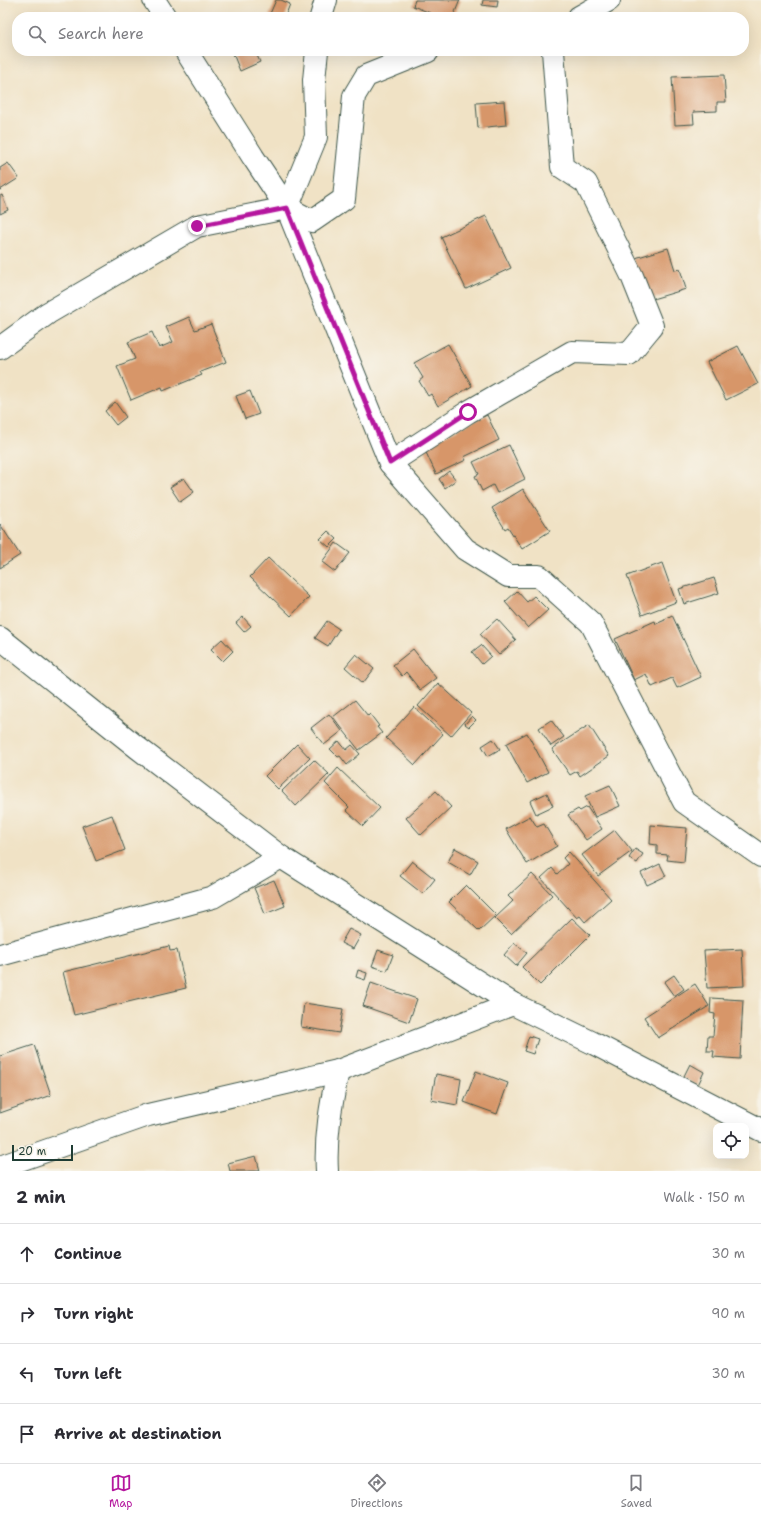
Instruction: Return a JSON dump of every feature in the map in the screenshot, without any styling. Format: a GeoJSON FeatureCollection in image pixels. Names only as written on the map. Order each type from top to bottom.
{"type":"FeatureCollection","features":[{"type":"Feature","properties":{"kind":"street"},"geometry":{"type":"LineString","coordinates":[[154,0],[162,12]]}},
{"type":"Feature","properties":{"kind":"street"},"geometry":{"type":"LineString","coordinates":[[322,12],[326,0]]}},
{"type":"Feature","properties":{"kind":"street"},"geometry":{"type":"LineString","coordinates":[[588,12],[609,0]]}},
{"type":"Feature","properties":{"kind":"street"},"geometry":{"type":"LineString","coordinates":[[189,56],[287,208],[390,463],[465,549],[508,576],[539,576],[591,623],[684,802],[761,856]]}},
{"type":"Feature","properties":{"kind":"street"},"geometry":{"type":"LineString","coordinates":[[287,208],[316,137],[314,80],[316,56]]}},
{"type":"Feature","properties":{"kind":"street"},"geometry":{"type":"LineString","coordinates":[[0,348],[48,313],[197,226],[287,208],[312,221],[344,199],[354,96],[366,76],[416,56]]}},
{"type":"Feature","properties":{"kind":"street"},"geometry":{"type":"LineString","coordinates":[[390,463],[468,412],[572,352],[629,354],[652,326],[632,276],[586,183],[562,167],[553,56]]}},
{"type":"Feature","properties":{"kind":"street"},"geometry":{"type":"LineString","coordinates":[[0,638],[138,748],[281,857],[513,1004],[761,1130]]}},
{"type":"Feature","properties":{"kind":"street"},"geometry":{"type":"LineString","coordinates":[[0,956],[213,897],[281,857]]}},
{"type":"Feature","properties":{"kind":"street"},"geometry":{"type":"LineString","coordinates":[[0,1167],[148,1115],[338,1071],[513,1004]]}},
{"type":"Feature","properties":{"kind":"street"},"geometry":{"type":"LineString","coordinates":[[327,1171],[326,1156],[330,1111],[338,1071]]}},
{"type":"Feature","properties":{"kind":"building"},"geometry":{"type":"Polygon","coordinates":[[[276,0],[281,0],[290,4],[287,12],[271,12],[276,0]]]}},
{"type":"Feature","properties":{"kind":"building"},"geometry":{"type":"Polygon","coordinates":[[[415,0],[460,0],[455,12],[428,12],[413,6],[415,0]]]}},
{"type":"Feature","properties":{"kind":"building"},"geometry":{"type":"Polygon","coordinates":[[[483,0],[498,0],[497,7],[482,5],[483,0]]]}},
{"type":"Feature","properties":{"kind":"building"},"geometry":{"type":"Polygon","coordinates":[[[234,56],[257,56],[260,62],[240,71],[234,56]]]}},
{"type":"Feature","properties":{"kind":"building"},"geometry":{"type":"Polygon","coordinates":[[[724,75],[726,102],[717,102],[717,111],[693,112],[694,124],[675,125],[672,77],[724,75]]]}},
{"type":"Feature","properties":{"kind":"building"},"geometry":{"type":"Polygon","coordinates":[[[504,101],[506,125],[478,128],[476,103],[504,101]]]}},
{"type":"Feature","properties":{"kind":"building"},"geometry":{"type":"Polygon","coordinates":[[[8,163],[19,178],[0,190],[0,168],[8,163]]]}},
{"type":"Feature","properties":{"kind":"building"},"geometry":{"type":"Polygon","coordinates":[[[2,195],[8,210],[0,214],[0,196],[2,195]]]}},
{"type":"Feature","properties":{"kind":"building"},"geometry":{"type":"Polygon","coordinates":[[[486,216],[511,268],[466,289],[441,237],[486,216]]]}},
{"type":"Feature","properties":{"kind":"building"},"geometry":{"type":"Polygon","coordinates":[[[668,248],[675,270],[680,269],[686,289],[646,301],[632,259],[668,248]]]}},
{"type":"Feature","properties":{"kind":"building"},"geometry":{"type":"Polygon","coordinates":[[[189,317],[195,330],[211,324],[226,362],[200,372],[202,375],[163,391],[162,387],[131,400],[117,366],[135,359],[128,342],[152,332],[159,348],[173,342],[166,327],[189,317]]]}},
{"type":"Feature","properties":{"kind":"building"},"geometry":{"type":"Polygon","coordinates":[[[448,344],[472,386],[438,406],[431,394],[428,396],[419,381],[423,378],[414,363],[448,344]]]}},
{"type":"Feature","properties":{"kind":"building"},"geometry":{"type":"Polygon","coordinates":[[[738,346],[758,384],[726,400],[707,362],[738,346]]]}},
{"type":"Feature","properties":{"kind":"building"},"geometry":{"type":"Polygon","coordinates":[[[250,391],[259,414],[245,419],[236,396],[250,391]]]}},
{"type":"Feature","properties":{"kind":"building"},"geometry":{"type":"Polygon","coordinates":[[[115,402],[126,417],[116,425],[105,411],[115,402]]]}},
{"type":"Feature","properties":{"kind":"building"},"geometry":{"type":"Polygon","coordinates":[[[487,415],[499,440],[464,457],[466,460],[436,474],[423,446],[487,415]]]}},
{"type":"Feature","properties":{"kind":"building"},"geometry":{"type":"Polygon","coordinates":[[[509,445],[525,479],[497,493],[493,485],[482,491],[475,476],[479,474],[473,462],[509,445]]]}},
{"type":"Feature","properties":{"kind":"building"},"geometry":{"type":"Polygon","coordinates":[[[449,471],[456,480],[445,488],[439,479],[449,471]]]}},
{"type":"Feature","properties":{"kind":"building"},"geometry":{"type":"Polygon","coordinates":[[[184,478],[194,492],[180,502],[170,487],[184,478]]]}},
{"type":"Feature","properties":{"kind":"building"},"geometry":{"type":"Polygon","coordinates":[[[523,489],[550,531],[522,549],[508,527],[505,529],[492,508],[523,489]]]}},
{"type":"Feature","properties":{"kind":"building"},"geometry":{"type":"Polygon","coordinates":[[[0,524],[20,555],[0,568],[0,524]]]}},
{"type":"Feature","properties":{"kind":"building"},"geometry":{"type":"Polygon","coordinates":[[[328,531],[337,539],[329,547],[320,539],[328,531]]]}},
{"type":"Feature","properties":{"kind":"building"},"geometry":{"type":"Polygon","coordinates":[[[336,543],[350,553],[335,572],[322,562],[336,543]]]}},
{"type":"Feature","properties":{"kind":"building"},"geometry":{"type":"Polygon","coordinates":[[[268,558],[309,597],[291,616],[250,577],[268,558]]]}},
{"type":"Feature","properties":{"kind":"building"},"geometry":{"type":"Polygon","coordinates":[[[662,563],[676,602],[642,615],[627,576],[662,563]]]}},
{"type":"Feature","properties":{"kind":"building"},"geometry":{"type":"Polygon","coordinates":[[[714,578],[719,593],[684,604],[679,589],[714,578]]]}},
{"type":"Feature","properties":{"kind":"building"},"geometry":{"type":"Polygon","coordinates":[[[517,591],[527,602],[534,596],[548,610],[528,628],[505,602],[517,591]]]}},
{"type":"Feature","properties":{"kind":"building"},"geometry":{"type":"Polygon","coordinates":[[[672,615],[701,677],[677,688],[672,678],[652,687],[646,674],[634,680],[615,639],[655,621],[656,624],[672,615]]]}},
{"type":"Feature","properties":{"kind":"building"},"geometry":{"type":"Polygon","coordinates":[[[243,617],[251,626],[244,632],[236,623],[243,617]]]}},
{"type":"Feature","properties":{"kind":"building"},"geometry":{"type":"Polygon","coordinates":[[[497,619],[516,640],[499,655],[480,634],[497,619]]]}},
{"type":"Feature","properties":{"kind":"building"},"geometry":{"type":"Polygon","coordinates":[[[327,621],[339,629],[328,646],[315,638],[327,621]]]}},
{"type":"Feature","properties":{"kind":"building"},"geometry":{"type":"Polygon","coordinates":[[[222,639],[233,651],[223,661],[211,649],[222,639]]]}},
{"type":"Feature","properties":{"kind":"building"},"geometry":{"type":"Polygon","coordinates":[[[481,645],[491,656],[482,664],[472,652],[481,645]]]}},
{"type":"Feature","properties":{"kind":"building"},"geometry":{"type":"Polygon","coordinates":[[[413,649],[436,678],[420,690],[406,672],[402,676],[393,665],[413,649]]]}},
{"type":"Feature","properties":{"kind":"building"},"geometry":{"type":"Polygon","coordinates":[[[356,654],[374,669],[363,683],[345,667],[356,654]]]}},
{"type":"Feature","properties":{"kind":"building"},"geometry":{"type":"Polygon","coordinates":[[[438,683],[471,713],[451,736],[418,706],[438,683]]]}},
{"type":"Feature","properties":{"kind":"building"},"geometry":{"type":"Polygon","coordinates":[[[355,700],[368,716],[370,714],[379,726],[377,727],[382,733],[359,750],[333,717],[355,700]]]}},
{"type":"Feature","properties":{"kind":"building"},"geometry":{"type":"Polygon","coordinates":[[[414,707],[443,734],[415,765],[386,738],[414,707]]]}},
{"type":"Feature","properties":{"kind":"building"},"geometry":{"type":"Polygon","coordinates":[[[329,714],[342,731],[324,745],[311,728],[329,714]]]}},
{"type":"Feature","properties":{"kind":"building"},"geometry":{"type":"Polygon","coordinates":[[[472,716],[476,720],[469,727],[465,724],[472,716]]]}},
{"type":"Feature","properties":{"kind":"building"},"geometry":{"type":"Polygon","coordinates":[[[551,720],[564,737],[551,746],[539,728],[551,720]]]}},
{"type":"Feature","properties":{"kind":"building"},"geometry":{"type":"Polygon","coordinates":[[[589,725],[609,756],[580,776],[577,771],[570,775],[552,749],[589,725]]]}},
{"type":"Feature","properties":{"kind":"building"},"geometry":{"type":"Polygon","coordinates":[[[527,733],[548,772],[527,783],[506,744],[527,733]]]}},
{"type":"Feature","properties":{"kind":"building"},"geometry":{"type":"Polygon","coordinates":[[[493,739],[500,749],[488,756],[482,746],[493,739]]]}},
{"type":"Feature","properties":{"kind":"building"},"geometry":{"type":"Polygon","coordinates":[[[339,741],[346,750],[352,745],[360,754],[347,765],[340,756],[338,757],[330,749],[339,741]]]}},
{"type":"Feature","properties":{"kind":"building"},"geometry":{"type":"Polygon","coordinates":[[[297,744],[310,758],[278,789],[265,776],[297,744]]]}},
{"type":"Feature","properties":{"kind":"building"},"geometry":{"type":"Polygon","coordinates":[[[314,760],[329,774],[296,806],[282,791],[314,760]]]}},
{"type":"Feature","properties":{"kind":"building"},"geometry":{"type":"Polygon","coordinates":[[[338,768],[380,808],[363,826],[346,810],[349,807],[325,783],[338,768]]]}},
{"type":"Feature","properties":{"kind":"building"},"geometry":{"type":"Polygon","coordinates":[[[610,785],[620,806],[595,817],[585,796],[610,785]]]}},
{"type":"Feature","properties":{"kind":"building"},"geometry":{"type":"Polygon","coordinates":[[[436,791],[451,807],[421,835],[406,818],[436,791]]]}},
{"type":"Feature","properties":{"kind":"building"},"geometry":{"type":"Polygon","coordinates":[[[547,793],[553,806],[536,814],[530,801],[547,793]]]}},
{"type":"Feature","properties":{"kind":"building"},"geometry":{"type":"Polygon","coordinates":[[[587,807],[602,829],[586,840],[568,815],[578,809],[580,811],[587,807]]]}},
{"type":"Feature","properties":{"kind":"building"},"geometry":{"type":"Polygon","coordinates":[[[112,815],[125,850],[96,861],[82,826],[112,815]]]}},
{"type":"Feature","properties":{"kind":"building"},"geometry":{"type":"Polygon","coordinates":[[[530,816],[537,827],[544,824],[557,846],[527,864],[506,829],[530,816]]]}},
{"type":"Feature","properties":{"kind":"building"},"geometry":{"type":"Polygon","coordinates":[[[651,825],[687,828],[684,862],[667,860],[668,855],[657,854],[657,845],[650,844],[651,825]]]}},
{"type":"Feature","properties":{"kind":"building"},"geometry":{"type":"Polygon","coordinates":[[[615,830],[632,851],[598,876],[582,855],[615,830]]]}},
{"type":"Feature","properties":{"kind":"building"},"geometry":{"type":"Polygon","coordinates":[[[455,848],[478,861],[470,875],[448,862],[455,848]]]}},
{"type":"Feature","properties":{"kind":"building"},"geometry":{"type":"Polygon","coordinates":[[[635,849],[643,854],[637,863],[629,858],[635,849]]]}},
{"type":"Feature","properties":{"kind":"building"},"geometry":{"type":"Polygon","coordinates":[[[569,852],[611,899],[585,922],[580,916],[577,918],[541,878],[552,868],[557,874],[568,864],[563,858],[569,852]]]}},
{"type":"Feature","properties":{"kind":"building"},"geometry":{"type":"Polygon","coordinates":[[[412,861],[435,879],[423,894],[400,876],[412,861]]]}},
{"type":"Feature","properties":{"kind":"building"},"geometry":{"type":"Polygon","coordinates":[[[660,864],[666,876],[647,885],[641,873],[660,864]]]}},
{"type":"Feature","properties":{"kind":"building"},"geometry":{"type":"Polygon","coordinates":[[[532,874],[552,895],[511,934],[495,918],[513,901],[508,896],[532,874]]]}},
{"type":"Feature","properties":{"kind":"building"},"geometry":{"type":"Polygon","coordinates":[[[274,880],[285,906],[265,914],[254,888],[274,880]]]}},
{"type":"Feature","properties":{"kind":"building"},"geometry":{"type":"Polygon","coordinates":[[[466,885],[496,915],[479,931],[449,902],[466,885]]]}},
{"type":"Feature","properties":{"kind":"building"},"geometry":{"type":"Polygon","coordinates":[[[572,918],[590,935],[540,985],[522,967],[572,918]]]}},
{"type":"Feature","properties":{"kind":"building"},"geometry":{"type":"Polygon","coordinates":[[[349,929],[361,935],[353,949],[341,943],[349,929]]]}},
{"type":"Feature","properties":{"kind":"building"},"geometry":{"type":"Polygon","coordinates":[[[514,943],[527,953],[516,966],[504,955],[514,943]]]}},
{"type":"Feature","properties":{"kind":"building"},"geometry":{"type":"Polygon","coordinates":[[[169,946],[170,951],[177,950],[186,988],[74,1015],[63,972],[169,946]]]}},
{"type":"Feature","properties":{"kind":"building"},"geometry":{"type":"Polygon","coordinates":[[[742,949],[744,986],[707,988],[704,951],[742,949]]]}},
{"type":"Feature","properties":{"kind":"building"},"geometry":{"type":"Polygon","coordinates":[[[378,950],[393,955],[387,971],[372,966],[378,950]]]}},
{"type":"Feature","properties":{"kind":"building"},"geometry":{"type":"Polygon","coordinates":[[[358,970],[367,973],[365,980],[356,977],[358,970]]]}},
{"type":"Feature","properties":{"kind":"building"},"geometry":{"type":"Polygon","coordinates":[[[674,975],[684,989],[674,996],[664,982],[674,975]]]}},
{"type":"Feature","properties":{"kind":"building"},"geometry":{"type":"Polygon","coordinates":[[[371,983],[417,999],[409,1022],[363,1006],[371,983]]]}},
{"type":"Feature","properties":{"kind":"building"},"geometry":{"type":"Polygon","coordinates":[[[695,984],[709,1006],[658,1038],[644,1017],[695,984]]]}},
{"type":"Feature","properties":{"kind":"building"},"geometry":{"type":"Polygon","coordinates":[[[711,998],[743,1000],[740,1059],[713,1057],[714,1051],[707,1051],[708,1036],[713,1036],[715,1014],[710,1013],[711,998]]]}},
{"type":"Feature","properties":{"kind":"building"},"geometry":{"type":"Polygon","coordinates":[[[304,1003],[343,1009],[339,1033],[301,1027],[304,1003]]]}},
{"type":"Feature","properties":{"kind":"building"},"geometry":{"type":"Polygon","coordinates":[[[529,1036],[538,1039],[533,1054],[524,1051],[529,1036]]]}},
{"type":"Feature","properties":{"kind":"building"},"geometry":{"type":"Polygon","coordinates":[[[34,1045],[51,1095],[0,1113],[0,1056],[34,1045]]]}},
{"type":"Feature","properties":{"kind":"building"},"geometry":{"type":"Polygon","coordinates":[[[690,1064],[704,1072],[698,1085],[683,1078],[690,1064]]]}},
{"type":"Feature","properties":{"kind":"building"},"geometry":{"type":"Polygon","coordinates":[[[476,1071],[508,1083],[497,1114],[464,1102],[476,1071]]]}},
{"type":"Feature","properties":{"kind":"building"},"geometry":{"type":"Polygon","coordinates":[[[436,1074],[461,1079],[457,1105],[431,1100],[436,1074]]]}},
{"type":"Feature","properties":{"kind":"building"},"geometry":{"type":"Polygon","coordinates":[[[256,1156],[260,1171],[230,1171],[228,1163],[256,1156]]]}},
{"type":"Feature","properties":{"kind":"route"},"geometry":{"type":"LineString","coordinates":[[197,226],[287,208],[390,463],[468,412]]}}]}
